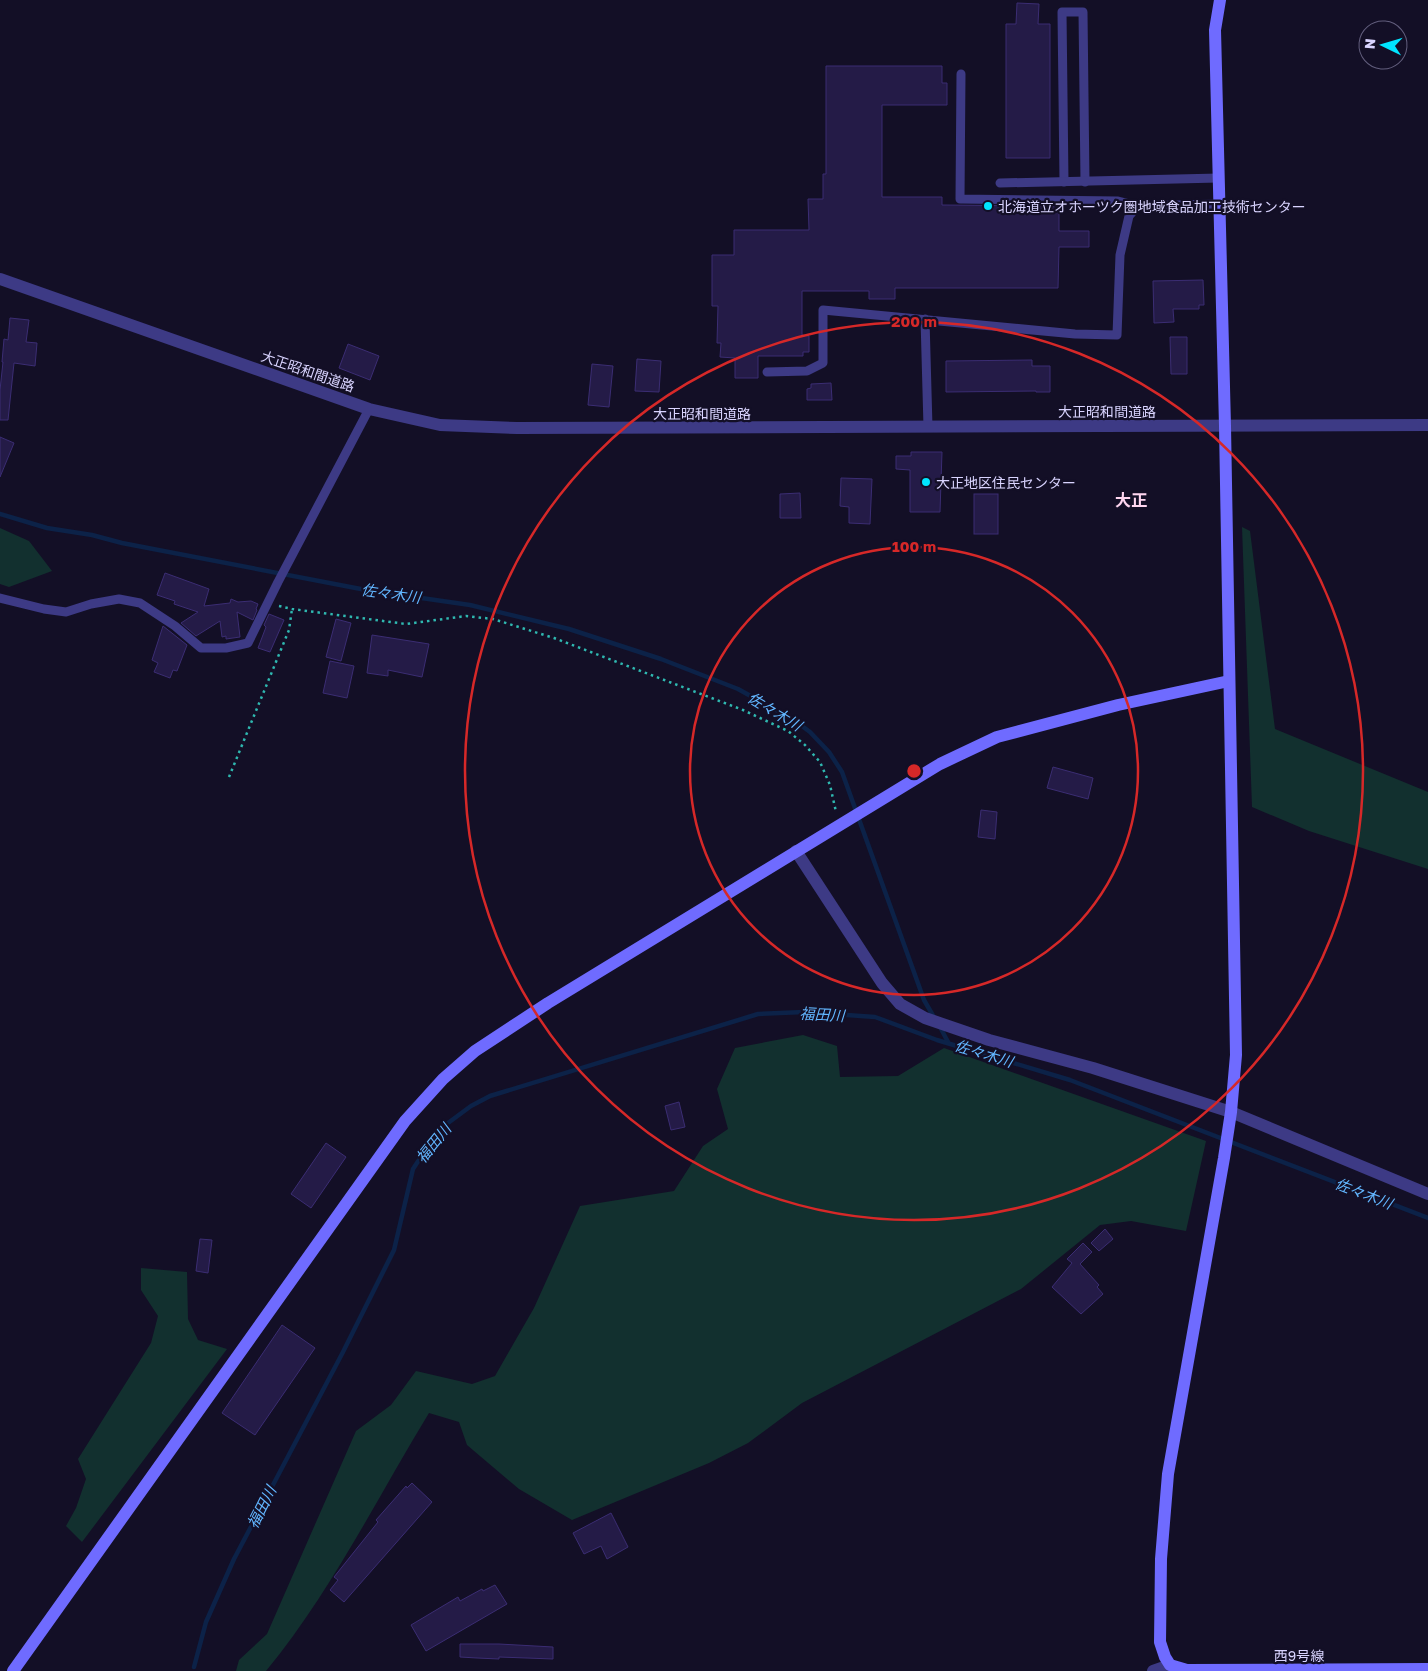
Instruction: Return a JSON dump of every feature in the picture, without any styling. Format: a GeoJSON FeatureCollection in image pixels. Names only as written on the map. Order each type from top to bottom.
{"type":"FeatureCollection","features":[{"type":"Feature","properties":{"kind":"street"},"geometry":{"type":"LineString","coordinates":[[1154,1671],[1170,1665],[1165,1658],[1160,1642],[1162,1559],[1168,1474],[1224,1158],[1236,1055],[1225,426],[1215,30],[1220,0]]}},
{"type":"Feature","properties":{"kind":"street","name":"大正昭和間道路"},"geometry":{"type":"LineString","coordinates":[[0,279],[369,409],[440,425],[517,428],[1428,425]]}},
{"type":"Feature","properties":{"kind":"street"},"geometry":{"type":"LineString","coordinates":[[13,1671],[404,1121],[443,1079],[475,1051],[548,1002],[940,764],[997,737],[1108,708],[1229,681]]}},
{"type":"Feature","properties":{"kind":"street"},"geometry":{"type":"LineString","coordinates":[[796,851],[882,982],[900,1004],[925,1018],[989,1040],[1093,1068],[1230,1116],[1428,1194]]}},
{"type":"Feature","properties":{"kind":"street","name":"西9号線"},"geometry":{"type":"LineString","coordinates":[[1170,1665],[1187,1670],[1428,1670]]}},
{"type":"Feature","properties":{"kind":"lane"},"geometry":{"type":"LineString","coordinates":[[1064,182],[1062,12],[1083,12],[1085,182]]}},
{"type":"Feature","properties":{"kind":"lane"},"geometry":{"type":"LineString","coordinates":[[961,74],[960,199],[1118,201],[1138,206],[1220,204]]}},
{"type":"Feature","properties":{"kind":"lane"},"geometry":{"type":"LineString","coordinates":[[1000,183],[1218,178]]}},
{"type":"Feature","properties":{"kind":"lane"},"geometry":{"type":"LineString","coordinates":[[767,372],[807,371],[822,363],[824,310],[1075,334],[1117,336],[1120,255],[1129,216],[1138,206]]}},
{"type":"Feature","properties":{"kind":"lane"},"geometry":{"type":"LineString","coordinates":[[925,319],[928,427]]}},
{"type":"Feature","properties":{"kind":"lane"},"geometry":{"type":"LineString","coordinates":[[0,598],[44,610],[66,612],[91,604],[119,599],[140,603],[175,626],[201,648],[226,648],[248,644],[278,582],[369,409]]}},
{"type":"Feature","properties":{"kind":"path"},"geometry":{"type":"LineString","coordinates":[[268,602],[292,609],[406,624],[466,616],[493,619],[554,638],[743,710],[788,731],[805,745],[820,762],[830,784],[842,823]]}},
{"type":"Feature","properties":{"kind":"path"},"geometry":{"type":"LineString","coordinates":[[229,777],[289,630],[292,609]]}},
{"type":"Feature","properties":{"kind":"green space"},"geometry":{"type":"Polygon","coordinates":[[[1242,527],[1250,531],[1275,729],[1428,792],[1428,869],[1309,831],[1252,807],[1242,527]]]}},
{"type":"Feature","properties":{"kind":"green space"},"geometry":{"type":"Polygon","coordinates":[[[0,528],[29,541],[52,571],[9,587],[0,584],[0,528]]]}},
{"type":"Feature","properties":{"kind":"green space"},"geometry":{"type":"Polygon","coordinates":[[[803,1035],[837,1046],[840,1077],[898,1076],[944,1048],[1206,1141],[1186,1231],[1131,1221],[1100,1225],[1021,1289],[802,1403],[748,1443],[709,1463],[572,1520],[519,1489],[467,1445],[459,1422],[429,1413],[332,1578],[289,1641],[266,1671],[236,1671],[239,1660],[267,1634],[356,1431],[391,1405],[416,1371],[472,1384],[495,1376],[534,1308],[580,1206],[674,1191],[703,1146],[728,1129],[717,1089],[735,1048],[803,1035]]]}},
{"type":"Feature","properties":{"kind":"green space"},"geometry":{"type":"Polygon","coordinates":[[[141,1268],[187,1272],[188,1319],[198,1340],[227,1349],[82,1542],[66,1526],[76,1508],[86,1479],[78,1459],[151,1343],[158,1316],[141,1290],[141,1268]]]}},
{"type":"Feature","properties":{"kind":"building"},"geometry":{"type":"Polygon","coordinates":[[[1017,3],[1039,4],[1038,24],[1050,24],[1050,158],[1006,158],[1006,24],[1016,24],[1017,3]]]}},
{"type":"Feature","properties":{"kind":"building"},"geometry":{"type":"Polygon","coordinates":[[[826,66],[942,66],[942,83],[947,83],[947,105],[882,105],[882,197],[942,197],[942,205],[1059,206],[1059,231],[1089,231],[1089,247],[1059,247],[1058,288],[895,288],[895,299],[869,299],[869,291],[802,291],[802,335],[809,336],[809,352],[803,352],[803,356],[758,356],[758,378],[735,378],[735,358],[720,357],[721,343],[717,343],[718,306],[712,306],[712,255],[734,255],[734,230],[809,230],[808,199],[823,199],[823,174],[826,174],[826,66]]]}},
{"type":"Feature","properties":{"kind":"building"},"geometry":{"type":"Polygon","coordinates":[[[1203,280],[1204,305],[1199,305],[1199,309],[1173,309],[1174,322],[1154,323],[1153,281],[1203,280]]]}},
{"type":"Feature","properties":{"kind":"building"},"geometry":{"type":"Polygon","coordinates":[[[10,318],[29,320],[26,342],[37,343],[35,366],[14,363],[8,420],[0,420],[4,339],[8,340],[10,318]]]}},
{"type":"Feature","properties":{"kind":"building"},"geometry":{"type":"Polygon","coordinates":[[[1170,337],[1187,337],[1187,374],[1171,374],[1170,337]]]}},
{"type":"Feature","properties":{"kind":"building"},"geometry":{"type":"Polygon","coordinates":[[[348,344],[379,356],[370,380],[339,368],[348,344]]]}},
{"type":"Feature","properties":{"kind":"building"},"geometry":{"type":"Polygon","coordinates":[[[637,359],[661,361],[659,392],[635,391],[637,359]]]}},
{"type":"Feature","properties":{"kind":"building"},"geometry":{"type":"Polygon","coordinates":[[[1032,360],[1032,366],[1050,366],[1050,392],[946,392],[946,361],[1032,360]]]}},
{"type":"Feature","properties":{"kind":"building"},"geometry":{"type":"Polygon","coordinates":[[[592,364],[613,366],[609,407],[588,405],[592,364]]]}},
{"type":"Feature","properties":{"kind":"building"},"geometry":{"type":"Polygon","coordinates":[[[831,383],[832,400],[807,400],[807,389],[811,388],[811,384],[831,383]]]}},
{"type":"Feature","properties":{"kind":"building"},"geometry":{"type":"Polygon","coordinates":[[[0,437],[14,443],[0,477],[0,437]]]}},
{"type":"Feature","properties":{"kind":"building","name":"大正地区住民センター"},"geometry":{"type":"Polygon","coordinates":[[[911,452],[942,452],[940,512],[910,512],[910,470],[896,469],[896,456],[911,456],[911,452]]]}},
{"type":"Feature","properties":{"kind":"building"},"geometry":{"type":"Polygon","coordinates":[[[841,478],[872,479],[870,524],[849,523],[849,507],[840,506],[841,478]]]}},
{"type":"Feature","properties":{"kind":"building"},"geometry":{"type":"Polygon","coordinates":[[[800,493],[801,518],[780,518],[780,494],[800,493]]]}},
{"type":"Feature","properties":{"kind":"building"},"geometry":{"type":"Polygon","coordinates":[[[974,494],[998,494],[998,534],[974,534],[974,494]]]}},
{"type":"Feature","properties":{"kind":"building"},"geometry":{"type":"Polygon","coordinates":[[[165,573],[209,589],[204,606],[230,603],[231,599],[238,602],[251,601],[258,604],[253,620],[237,612],[240,637],[226,639],[226,636],[222,637],[220,621],[196,636],[181,623],[198,612],[174,604],[175,601],[157,595],[165,573]]]}},
{"type":"Feature","properties":{"kind":"building"},"geometry":{"type":"Polygon","coordinates":[[[269,614],[284,620],[270,652],[258,648],[269,614]]]}},
{"type":"Feature","properties":{"kind":"building"},"geometry":{"type":"Polygon","coordinates":[[[336,619],[351,623],[341,661],[326,657],[336,619]]]}},
{"type":"Feature","properties":{"kind":"building"},"geometry":{"type":"Polygon","coordinates":[[[163,626],[187,645],[177,671],[173,670],[170,678],[154,672],[158,663],[152,660],[163,626]]]}},
{"type":"Feature","properties":{"kind":"building"},"geometry":{"type":"Polygon","coordinates":[[[372,635],[429,644],[422,677],[388,670],[388,676],[367,673],[372,635]]]}},
{"type":"Feature","properties":{"kind":"building"},"geometry":{"type":"Polygon","coordinates":[[[330,661],[354,666],[347,698],[323,693],[330,661]]]}},
{"type":"Feature","properties":{"kind":"building"},"geometry":{"type":"Polygon","coordinates":[[[1053,767],[1093,778],[1088,799],[1047,788],[1053,767]]]}},
{"type":"Feature","properties":{"kind":"building"},"geometry":{"type":"Polygon","coordinates":[[[981,810],[997,812],[995,839],[978,837],[981,810]]]}},
{"type":"Feature","properties":{"kind":"building"},"geometry":{"type":"Polygon","coordinates":[[[679,1102],[685,1127],[671,1130],[665,1106],[679,1102]]]}},
{"type":"Feature","properties":{"kind":"building"},"geometry":{"type":"Polygon","coordinates":[[[326,1143],[346,1157],[311,1208],[291,1194],[326,1143]]]}},
{"type":"Feature","properties":{"kind":"building"},"geometry":{"type":"Polygon","coordinates":[[[1105,1229],[1113,1239],[1099,1251],[1091,1243],[1105,1229]]]}},
{"type":"Feature","properties":{"kind":"building"},"geometry":{"type":"Polygon","coordinates":[[[200,1239],[212,1240],[208,1273],[196,1271],[200,1239]]]}},
{"type":"Feature","properties":{"kind":"building"},"geometry":{"type":"Polygon","coordinates":[[[1083,1243],[1092,1252],[1080,1264],[1099,1285],[1097,1287],[1103,1294],[1081,1314],[1052,1287],[1072,1263],[1067,1259],[1083,1243]]]}},
{"type":"Feature","properties":{"kind":"building"},"geometry":{"type":"Polygon","coordinates":[[[282,1325],[315,1348],[255,1435],[222,1413],[282,1325]]]}},
{"type":"Feature","properties":{"kind":"building"},"geometry":{"type":"Polygon","coordinates":[[[412,1483],[432,1502],[344,1602],[330,1590],[338,1580],[334,1577],[378,1522],[376,1520],[406,1486],[407,1488],[412,1483]]]}},
{"type":"Feature","properties":{"kind":"building"},"geometry":{"type":"Polygon","coordinates":[[[611,1513],[628,1547],[607,1559],[601,1546],[584,1554],[573,1533],[611,1513]]]}},
{"type":"Feature","properties":{"kind":"building"},"geometry":{"type":"Polygon","coordinates":[[[495,1585],[507,1604],[426,1651],[411,1625],[458,1597],[460,1601],[482,1589],[483,1591],[495,1585]]]}},
{"type":"Feature","properties":{"kind":"building"},"geometry":{"type":"Polygon","coordinates":[[[460,1644],[553,1647],[553,1659],[460,1657],[460,1644]]]}},
{"type":"Feature","properties":{"kind":"waterway","name":"佐々木川"},"geometry":{"type":"LineString","coordinates":[[0,514],[47,528],[92,535],[122,543],[366,590],[470,605],[569,629],[661,659],[738,689],[794,720],[810,732],[829,752],[842,772],[924,1000],[935,1019]]}},
{"type":"Feature","properties":{"kind":"waterway","name":"福田川"},"geometry":{"type":"LineString","coordinates":[[194,1667],[206,1622],[234,1559],[343,1352],[394,1250],[413,1169],[430,1143],[448,1123],[471,1106],[490,1096],[758,1014],[804,1012],[875,1017],[937,1040],[1070,1080],[1428,1218]]}},
{"type":"Feature","properties":{"kind":"waterway","name":"佐々木川"},"geometry":{"type":"LineString","coordinates":[[939,1025],[948,1042]]}},
{"type":"Feature","properties":{"kind":"place","name":"北海道立オホーツク圏地域食品加工技術センター"},"geometry":{"type":"Point","coordinates":[988,206]}},
{"type":"Feature","properties":{"kind":"place","name":"大正地区住民センター"},"geometry":{"type":"Point","coordinates":[926,482]}},
{"type":"Feature","properties":{"kind":"district","name":"大正"},"geometry":{"type":"Point","coordinates":[1131,500]}}]}
